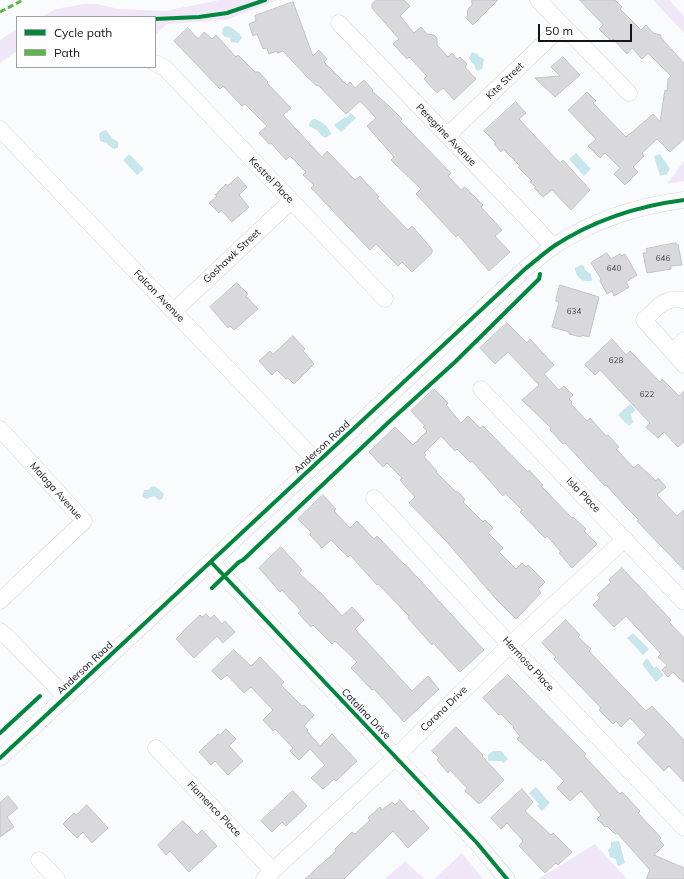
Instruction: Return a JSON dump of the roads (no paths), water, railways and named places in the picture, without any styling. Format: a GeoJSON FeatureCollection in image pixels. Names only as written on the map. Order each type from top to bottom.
{"type":"FeatureCollection","features":[{"type":"Feature","properties":{"kind":"street"},"geometry":{"type":"LineString","coordinates":[[538,0],[629,93]]}},
{"type":"Feature","properties":{"kind":"street","name":"Peregrine Avenue"},"geometry":{"type":"LineString","coordinates":[[339,24],[538,230],[552,247]]}},
{"type":"Feature","properties":{"kind":"street","name":"Kite Street"},"geometry":{"type":"LineString","coordinates":[[447,136],[562,26]]}},
{"type":"Feature","properties":{"kind":"street","name":"Kestrel Place"},"geometry":{"type":"LineString","coordinates":[[156,64],[165,68],[385,300]]}},
{"type":"Feature","properties":{"kind":"street","name":"Falcon Avenue"},"geometry":{"type":"LineString","coordinates":[[0,129],[317,462]]}},
{"type":"Feature","properties":{"kind":"street","name":"Anderson Road"},"geometry":{"type":"LineString","coordinates":[[0,758],[525,269],[552,247],[594,224],[629,210],[684,200]]}},
{"type":"Feature","properties":{"kind":"street","name":"Goshawk Street"},"geometry":{"type":"LineString","coordinates":[[174,311],[291,201]]}},
{"type":"Feature","properties":{"kind":"street"},"geometry":{"type":"LineString","coordinates":[[679,359],[644,320],[661,304],[675,298],[684,300]]}},
{"type":"Feature","properties":{"kind":"street"},"geometry":{"type":"LineString","coordinates":[[679,359],[684,340]]}},
{"type":"Feature","properties":{"kind":"street","name":"Isla Place"},"geometry":{"type":"LineString","coordinates":[[482,389],[684,602]]}},
{"type":"Feature","properties":{"kind":"street","name":"Malaga Avenue"},"geometry":{"type":"LineString","coordinates":[[0,429],[84,521],[0,601]]}},
{"type":"Feature","properties":{"kind":"street","name":"Hermosa Place"},"geometry":{"type":"LineString","coordinates":[[374,498],[510,645],[684,828]]}},
{"type":"Feature","properties":{"kind":"street","name":"Corona Drive"},"geometry":{"type":"LineString","coordinates":[[268,875],[384,768],[510,645],[625,539]]}},
{"type":"Feature","properties":{"kind":"street","name":"Catalina Drive"},"geometry":{"type":"LineString","coordinates":[[211,562],[486,853],[507,879]]}},
{"type":"Feature","properties":{"kind":"street"},"geometry":{"type":"LineString","coordinates":[[0,631],[10,639],[66,697]]}},
{"type":"Feature","properties":{"kind":"street","name":"Flamenco Place"},"geometry":{"type":"LineString","coordinates":[[156,748],[268,875]]}},
{"type":"Feature","properties":{"kind":"street"},"geometry":{"type":"LineString","coordinates":[[39,860],[57,879]]}},
{"type":"Feature","properties":{"kind":"water"},"geometry":{"type":"Polygon","coordinates":[[[227,26],[239,33],[242,38],[238,43],[231,42],[230,38],[225,37],[222,34],[223,28],[227,26]]]}},
{"type":"Feature","properties":{"kind":"water"},"geometry":{"type":"Polygon","coordinates":[[[472,52],[478,54],[478,56],[484,59],[482,69],[478,71],[469,58],[472,52]]]}},
{"type":"Feature","properties":{"kind":"water"},"geometry":{"type":"Polygon","coordinates":[[[351,113],[356,118],[341,132],[334,125],[345,117],[346,118],[351,113]]]}},
{"type":"Feature","properties":{"kind":"water"},"geometry":{"type":"Polygon","coordinates":[[[313,119],[324,124],[329,129],[331,134],[326,138],[317,130],[309,126],[309,123],[313,119]]]}},
{"type":"Feature","properties":{"kind":"water"},"geometry":{"type":"Polygon","coordinates":[[[106,130],[112,138],[118,142],[118,147],[115,149],[100,141],[99,134],[106,130]]]}},
{"type":"Feature","properties":{"kind":"water"},"geometry":{"type":"Polygon","coordinates":[[[576,153],[591,169],[584,176],[569,159],[576,153]]]}},
{"type":"Feature","properties":{"kind":"water"},"geometry":{"type":"Polygon","coordinates":[[[129,154],[144,169],[137,175],[123,160],[129,154]]]}},
{"type":"Feature","properties":{"kind":"water"},"geometry":{"type":"Polygon","coordinates":[[[660,154],[670,169],[667,174],[660,176],[654,156],[660,154]]]}},
{"type":"Feature","properties":{"kind":"water"},"geometry":{"type":"Polygon","coordinates":[[[581,265],[584,266],[585,270],[591,274],[591,281],[582,280],[576,274],[575,268],[581,265]]]}},
{"type":"Feature","properties":{"kind":"water"},"geometry":{"type":"Polygon","coordinates":[[[630,404],[636,410],[631,414],[632,420],[634,421],[629,426],[618,415],[630,404]]]}},
{"type":"Feature","properties":{"kind":"water"},"geometry":{"type":"Polygon","coordinates":[[[153,486],[164,494],[162,499],[159,500],[154,496],[146,499],[142,496],[144,490],[148,490],[153,486]]]}},
{"type":"Feature","properties":{"kind":"water"},"geometry":{"type":"Polygon","coordinates":[[[633,633],[649,649],[643,655],[627,638],[633,633]]]}},
{"type":"Feature","properties":{"kind":"water"},"geometry":{"type":"Polygon","coordinates":[[[647,658],[654,668],[656,666],[664,675],[656,682],[642,664],[647,658]]]}},
{"type":"Feature","properties":{"kind":"water"},"geometry":{"type":"Polygon","coordinates":[[[493,751],[501,751],[508,759],[504,763],[501,761],[488,761],[488,755],[493,751]]]}},
{"type":"Feature","properties":{"kind":"water"},"geometry":{"type":"Polygon","coordinates":[[[536,787],[550,803],[542,811],[537,806],[539,804],[529,793],[536,787]]]}},
{"type":"Feature","properties":{"kind":"water"},"geometry":{"type":"Polygon","coordinates":[[[619,841],[625,863],[619,866],[617,865],[616,859],[610,857],[608,850],[611,847],[611,842],[619,841]]]}}]}
